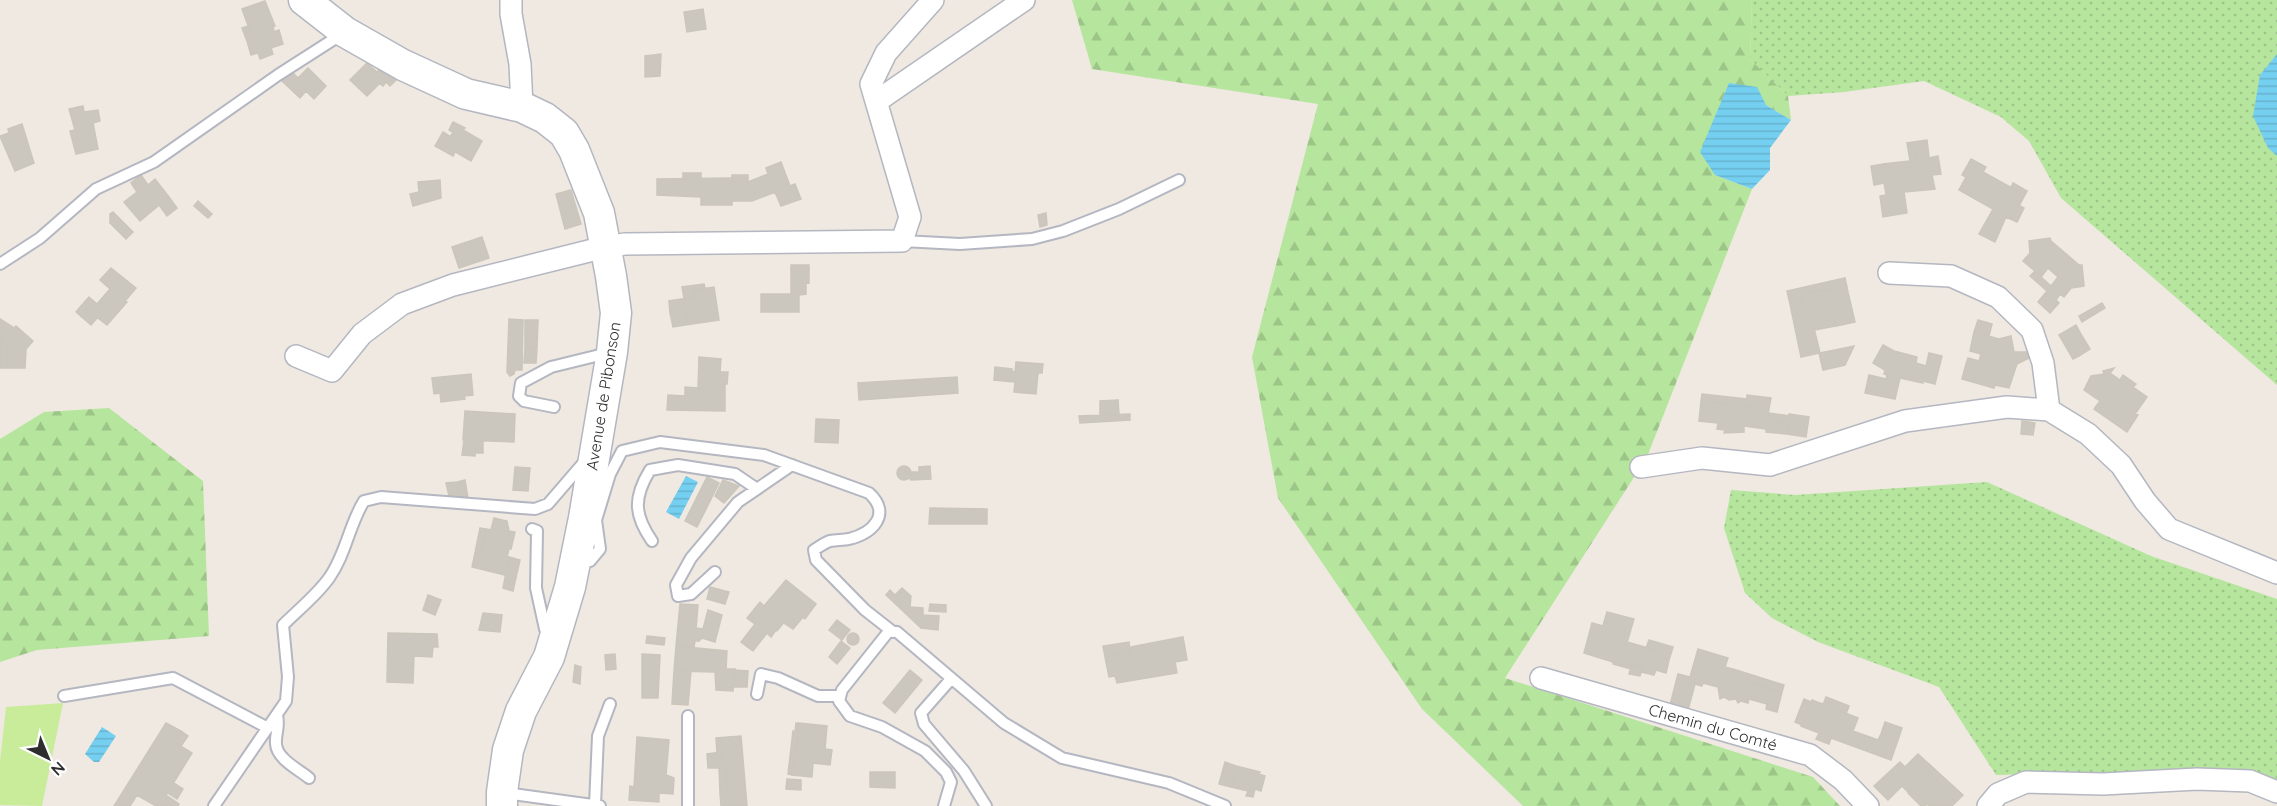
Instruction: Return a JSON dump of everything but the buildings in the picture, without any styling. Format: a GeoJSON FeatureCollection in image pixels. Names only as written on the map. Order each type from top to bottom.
{"type":"FeatureCollection","features":[{"type":"Feature","properties":{"kind":"street","name":"Avenue de Pibonson"},"geometry":{"type":"LineString","coordinates":[[304,0],[345,32],[403,65],[466,94],[522,107],[545,118],[564,133],[574,150],[599,213],[616,313],[612,352],[575,562],[549,657],[521,711],[508,750],[502,799]]}},
{"type":"Feature","properties":{"kind":"street"},"geometry":{"type":"LineString","coordinates":[[511,0],[511,15],[520,64],[522,107]]}},
{"type":"Feature","properties":{"kind":"street"},"geometry":{"type":"LineString","coordinates":[[296,356],[332,371],[362,334],[402,304],[453,285],[605,247],[626,244],[903,241],[910,217],[871,84],[886,53],[933,0]]}},
{"type":"Feature","properties":{"kind":"street"},"geometry":{"type":"LineString","coordinates":[[877,101],[1024,0]]}},
{"type":"Feature","properties":{"kind":"street"},"geometry":{"type":"LineString","coordinates":[[1889,273],[1951,276],[1998,297],[2032,330],[2043,363],[2049,410]]}},
{"type":"Feature","properties":{"kind":"street"},"geometry":{"type":"LineString","coordinates":[[1641,467],[1702,458],[1770,465],[1905,421],[2007,407],[2049,410],[2088,434],[2121,465],[2145,501],[2169,529],[2277,573]]}},
{"type":"Feature","properties":{"kind":"street","name":"Chemin du Comté"},"geometry":{"type":"LineString","coordinates":[[1541,678],[1809,755],[1843,780],[1868,806]]}},
{"type":"Feature","properties":{"kind":"street"},"geometry":{"type":"LineString","coordinates":[[1988,806],[1998,794],[2026,782],[2103,784],[2197,779],[2250,781],[2277,792]]}},
{"type":"Feature","properties":{"kind":"lane"},"geometry":{"type":"LineString","coordinates":[[0,264],[40,238],[96,189],[154,162],[278,75],[345,32]]}},
{"type":"Feature","properties":{"kind":"lane"},"geometry":{"type":"LineString","coordinates":[[903,241],[960,244],[1032,239],[1063,231],[1119,209],[1179,180]]}},
{"type":"Feature","properties":{"kind":"lane"},"geometry":{"type":"LineString","coordinates":[[554,407],[524,401],[519,396],[521,383],[551,367],[612,352]]}},
{"type":"Feature","properties":{"kind":"lane"},"geometry":{"type":"LineString","coordinates":[[575,562],[590,561],[600,549],[596,520],[610,474],[622,451],[660,442],[764,455],[869,493],[874,498],[880,509],[879,518],[870,530],[851,538],[828,542],[814,550],[816,560],[865,610],[893,632]]}},
{"type":"Feature","properties":{"kind":"lane"},"geometry":{"type":"LineString","coordinates":[[213,806],[286,701],[288,677],[283,625],[329,578],[347,542],[355,515],[364,501],[381,497],[535,509],[548,504],[595,450]]}},
{"type":"Feature","properties":{"kind":"lane"},"geometry":{"type":"LineString","coordinates":[[652,541],[640,524],[637,510],[642,484],[650,470],[678,465],[735,474],[757,489]]}},
{"type":"Feature","properties":{"kind":"lane"},"geometry":{"type":"LineString","coordinates":[[714,572],[691,594],[678,596],[676,585],[691,558],[738,502],[792,465]]}},
{"type":"Feature","properties":{"kind":"lane"},"geometry":{"type":"LineString","coordinates":[[532,529],[537,531],[536,588],[545,629],[554,641]]}},
{"type":"Feature","properties":{"kind":"lane"},"geometry":{"type":"LineString","coordinates":[[944,806],[951,782],[926,751],[882,727],[850,716],[839,702],[842,690],[889,631],[897,632],[1004,723],[1062,758],[1169,783],[1225,806]]}},
{"type":"Feature","properties":{"kind":"lane"},"geometry":{"type":"LineString","coordinates":[[757,694],[761,674],[778,678],[818,696],[840,696]]}},
{"type":"Feature","properties":{"kind":"lane"},"geometry":{"type":"LineString","coordinates":[[64,696],[173,678],[268,728]]}},
{"type":"Feature","properties":{"kind":"lane"},"geometry":{"type":"LineString","coordinates":[[951,679],[921,713],[924,724],[964,771],[986,806]]}},
{"type":"Feature","properties":{"kind":"lane"},"geometry":{"type":"LineString","coordinates":[[595,805],[598,736],[610,704]]}},
{"type":"Feature","properties":{"kind":"lane"},"geometry":{"type":"LineString","coordinates":[[277,715],[279,727],[276,743],[279,754],[309,778]]}},
{"type":"Feature","properties":{"kind":"lane"},"geometry":{"type":"LineString","coordinates":[[688,716],[688,806]]}},
{"type":"Feature","properties":{"kind":"lane"},"geometry":{"type":"LineString","coordinates":[[502,799],[600,806]]}},
{"type":"Feature","properties":{"kind":"green space"},"geometry":{"type":"Polygon","coordinates":[[[1072,0],[1752,0],[1750,59],[1788,96],[1791,120],[1766,105],[1715,175],[1752,189],[1647,457],[1505,678],[1813,777],[1840,806],[1523,806],[1422,709],[1278,498],[1252,357],[1318,104],[1092,69],[1072,0]]]}},
{"type":"Feature","properties":{"kind":"green space"},"geometry":{"type":"Polygon","coordinates":[[[1752,0],[2277,0],[2277,385],[2061,198],[2029,141],[2001,117],[1924,81],[1844,92],[1788,96],[1750,59],[1752,0]]]}},
{"type":"Feature","properties":{"kind":"green space"},"geometry":{"type":"Polygon","coordinates":[[[109,408],[203,481],[209,636],[37,650],[0,662],[0,439],[44,412],[109,408]]]}},
{"type":"Feature","properties":{"kind":"green space"},"geometry":{"type":"Polygon","coordinates":[[[1987,482],[2151,556],[2277,599],[2277,781],[2243,770],[1996,775],[1939,687],[1818,642],[1772,618],[1745,593],[1724,528],[1731,490],[1795,495],[1987,482]]]}},
{"type":"Feature","properties":{"kind":"green space"},"geometry":{"type":"Polygon","coordinates":[[[63,703],[42,806],[0,805],[0,761],[6,707],[63,703]]]}},
{"type":"Feature","properties":{"kind":"water"},"geometry":{"type":"Polygon","coordinates":[[[2277,54],[2277,156],[2268,148],[2253,116],[2260,75],[2277,54]]]}},
{"type":"Feature","properties":{"kind":"water"},"geometry":{"type":"Polygon","coordinates":[[[1729,83],[1757,87],[1766,105],[1791,120],[1770,148],[1770,170],[1752,189],[1715,175],[1700,152],[1729,83]]]}},
{"type":"Feature","properties":{"kind":"water"},"geometry":{"type":"Polygon","coordinates":[[[686,476],[698,482],[679,519],[666,512],[686,476]]]}},
{"type":"Feature","properties":{"kind":"water"},"geometry":{"type":"Polygon","coordinates":[[[102,727],[116,736],[99,762],[94,762],[85,754],[102,727]]]}}]}
